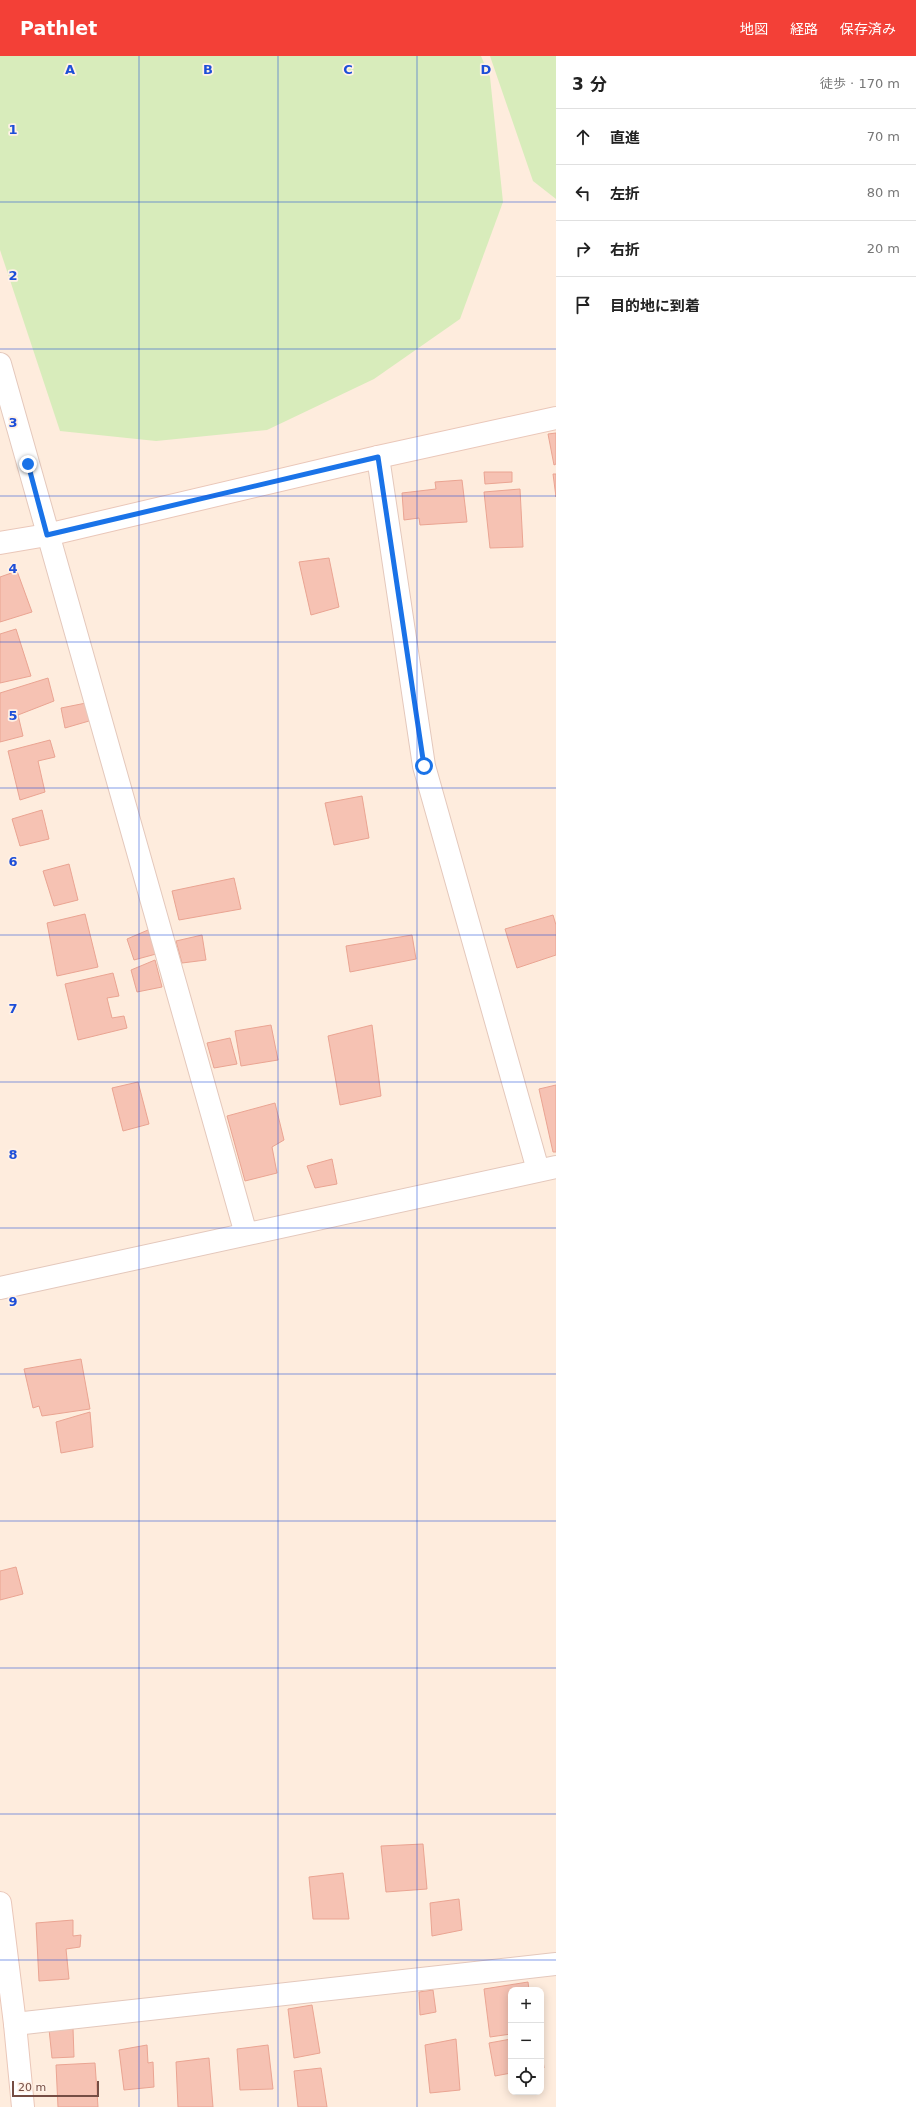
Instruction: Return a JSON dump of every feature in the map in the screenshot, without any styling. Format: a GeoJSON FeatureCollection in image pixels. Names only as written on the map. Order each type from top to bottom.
{"type":"FeatureCollection","features":[{"type":"Feature","properties":{"kind":"street"},"geometry":{"type":"LineString","coordinates":[[0,364],[47,535],[246,1234]]}},
{"type":"Feature","properties":{"kind":"street"},"geometry":{"type":"LineString","coordinates":[[0,543],[47,535],[378,457],[556,418]]}},
{"type":"Feature","properties":{"kind":"street"},"geometry":{"type":"LineString","coordinates":[[0,1288],[547,1169],[424,766],[378,457]]}},
{"type":"Feature","properties":{"kind":"street"},"geometry":{"type":"LineString","coordinates":[[0,1903],[15,2024],[23,2107]]}},
{"type":"Feature","properties":{"kind":"street"},"geometry":{"type":"LineString","coordinates":[[15,2024],[556,1964]]}},
{"type":"Feature","properties":{"kind":"green space"},"geometry":{"type":"Polygon","coordinates":[[[0,56],[481,56],[490,77],[503,202],[460,319],[374,379],[267,430],[156,441],[60,431],[0,250],[0,56]]]}},
{"type":"Feature","properties":{"kind":"green space"},"geometry":{"type":"Polygon","coordinates":[[[490,56],[556,56],[556,199],[533,181],[490,56]]]}},
{"type":"Feature","properties":{"kind":"building"},"geometry":{"type":"Polygon","coordinates":[[[556,433],[556,464],[554,465],[548,434],[556,433]]]}},
{"type":"Feature","properties":{"kind":"building"},"geometry":{"type":"Polygon","coordinates":[[[484,472],[512,472],[512,482],[485,484],[484,472]]]}},
{"type":"Feature","properties":{"kind":"building"},"geometry":{"type":"Polygon","coordinates":[[[553,474],[556,474],[556,497],[553,474]]]}},
{"type":"Feature","properties":{"kind":"building"},"geometry":{"type":"Polygon","coordinates":[[[462,480],[467,522],[420,525],[419,518],[404,520],[402,493],[436,489],[435,482],[462,480]]]}},
{"type":"Feature","properties":{"kind":"building"},"geometry":{"type":"Polygon","coordinates":[[[520,489],[523,547],[490,548],[484,492],[520,489]]]}},
{"type":"Feature","properties":{"kind":"building"},"geometry":{"type":"Polygon","coordinates":[[[329,558],[339,607],[311,615],[299,562],[329,558]]]}},
{"type":"Feature","properties":{"kind":"building"},"geometry":{"type":"Polygon","coordinates":[[[17,571],[32,612],[0,622],[0,577],[17,571]]]}},
{"type":"Feature","properties":{"kind":"building"},"geometry":{"type":"Polygon","coordinates":[[[16,629],[31,676],[0,683],[0,634],[16,629]]]}},
{"type":"Feature","properties":{"kind":"building"},"geometry":{"type":"Polygon","coordinates":[[[48,678],[54,701],[18,715],[23,736],[0,742],[0,693],[48,678]]]}},
{"type":"Feature","properties":{"kind":"building"},"geometry":{"type":"Polygon","coordinates":[[[86,703],[89,721],[65,728],[61,708],[86,703]]]}},
{"type":"Feature","properties":{"kind":"building"},"geometry":{"type":"Polygon","coordinates":[[[50,740],[55,757],[38,761],[45,792],[20,800],[8,751],[50,740]]]}},
{"type":"Feature","properties":{"kind":"building"},"geometry":{"type":"Polygon","coordinates":[[[362,796],[369,838],[334,845],[325,803],[362,796]]]}},
{"type":"Feature","properties":{"kind":"building"},"geometry":{"type":"Polygon","coordinates":[[[42,810],[49,839],[20,846],[12,819],[42,810]]]}},
{"type":"Feature","properties":{"kind":"building"},"geometry":{"type":"Polygon","coordinates":[[[69,864],[78,900],[54,906],[43,871],[69,864]]]}},
{"type":"Feature","properties":{"kind":"building"},"geometry":{"type":"Polygon","coordinates":[[[234,878],[241,909],[179,920],[172,891],[234,878]]]}},
{"type":"Feature","properties":{"kind":"building"},"geometry":{"type":"Polygon","coordinates":[[[85,914],[98,967],[57,976],[47,923],[85,914]]]}},
{"type":"Feature","properties":{"kind":"building"},"geometry":{"type":"Polygon","coordinates":[[[553,915],[556,925],[556,955],[517,968],[505,929],[553,915]]]}},
{"type":"Feature","properties":{"kind":"building"},"geometry":{"type":"Polygon","coordinates":[[[148,930],[156,954],[134,960],[127,939],[148,930]]]}},
{"type":"Feature","properties":{"kind":"building"},"geometry":{"type":"Polygon","coordinates":[[[202,935],[206,960],[182,963],[176,941],[202,935]]]}},
{"type":"Feature","properties":{"kind":"building"},"geometry":{"type":"Polygon","coordinates":[[[412,935],[416,959],[350,972],[346,946],[412,935]]]}},
{"type":"Feature","properties":{"kind":"building"},"geometry":{"type":"Polygon","coordinates":[[[155,960],[162,987],[137,992],[131,970],[155,960]]]}},
{"type":"Feature","properties":{"kind":"building"},"geometry":{"type":"Polygon","coordinates":[[[113,973],[119,996],[107,998],[112,1018],[124,1016],[127,1028],[78,1040],[65,984],[113,973]]]}},
{"type":"Feature","properties":{"kind":"building"},"geometry":{"type":"Polygon","coordinates":[[[271,1025],[278,1060],[241,1066],[235,1031],[271,1025]]]}},
{"type":"Feature","properties":{"kind":"building"},"geometry":{"type":"Polygon","coordinates":[[[372,1025],[381,1096],[340,1105],[328,1036],[372,1025]]]}},
{"type":"Feature","properties":{"kind":"building"},"geometry":{"type":"Polygon","coordinates":[[[230,1038],[237,1064],[214,1068],[207,1043],[230,1038]]]}},
{"type":"Feature","properties":{"kind":"building"},"geometry":{"type":"Polygon","coordinates":[[[138,1082],[149,1124],[123,1131],[112,1088],[138,1082]]]}},
{"type":"Feature","properties":{"kind":"building"},"geometry":{"type":"Polygon","coordinates":[[[556,1085],[556,1152],[553,1152],[539,1089],[556,1085]]]}},
{"type":"Feature","properties":{"kind":"building"},"geometry":{"type":"Polygon","coordinates":[[[275,1103],[284,1140],[272,1147],[277,1173],[245,1181],[227,1116],[275,1103]]]}},
{"type":"Feature","properties":{"kind":"building"},"geometry":{"type":"Polygon","coordinates":[[[332,1159],[337,1184],[315,1188],[307,1166],[332,1159]]]}},
{"type":"Feature","properties":{"kind":"building"},"geometry":{"type":"Polygon","coordinates":[[[81,1359],[90,1409],[42,1416],[39,1406],[33,1408],[24,1369],[81,1359]]]}},
{"type":"Feature","properties":{"kind":"building"},"geometry":{"type":"Polygon","coordinates":[[[90,1412],[93,1447],[61,1453],[56,1422],[90,1412]]]}},
{"type":"Feature","properties":{"kind":"building"},"geometry":{"type":"Polygon","coordinates":[[[16,1567],[23,1594],[0,1600],[0,1571],[16,1567]]]}},
{"type":"Feature","properties":{"kind":"building"},"geometry":{"type":"Polygon","coordinates":[[[423,1844],[427,1889],[386,1892],[381,1846],[423,1844]]]}},
{"type":"Feature","properties":{"kind":"building"},"geometry":{"type":"Polygon","coordinates":[[[343,1873],[349,1919],[313,1919],[309,1877],[343,1873]]]}},
{"type":"Feature","properties":{"kind":"building"},"geometry":{"type":"Polygon","coordinates":[[[459,1899],[462,1930],[432,1936],[430,1903],[459,1899]]]}},
{"type":"Feature","properties":{"kind":"building"},"geometry":{"type":"Polygon","coordinates":[[[73,1920],[73,1936],[81,1935],[80,1947],[66,1949],[69,1979],[39,1981],[36,1923],[73,1920]]]}},
{"type":"Feature","properties":{"kind":"building"},"geometry":{"type":"Polygon","coordinates":[[[528,1982],[529,1987],[508,1987],[508,2034],[490,2037],[484,1989],[528,1982]]]}},
{"type":"Feature","properties":{"kind":"building"},"geometry":{"type":"Polygon","coordinates":[[[433,1990],[436,2012],[420,2015],[419,1992],[433,1990]]]}},
{"type":"Feature","properties":{"kind":"building"},"geometry":{"type":"Polygon","coordinates":[[[312,2005],[320,2053],[294,2058],[288,2009],[312,2005]]]}},
{"type":"Feature","properties":{"kind":"building"},"geometry":{"type":"Polygon","coordinates":[[[73,2028],[74,2057],[52,2058],[49,2029],[73,2028]]]}},
{"type":"Feature","properties":{"kind":"building"},"geometry":{"type":"Polygon","coordinates":[[[456,2039],[460,2090],[430,2093],[425,2045],[456,2039]]]}},
{"type":"Feature","properties":{"kind":"building"},"geometry":{"type":"Polygon","coordinates":[[[508,2040],[508,2074],[495,2076],[489,2043],[508,2040]]]}},
{"type":"Feature","properties":{"kind":"building"},"geometry":{"type":"Polygon","coordinates":[[[147,2045],[148,2063],[153,2062],[154,2087],[124,2090],[119,2050],[147,2045]]]}},
{"type":"Feature","properties":{"kind":"building"},"geometry":{"type":"Polygon","coordinates":[[[268,2045],[273,2089],[240,2090],[237,2049],[268,2045]]]}},
{"type":"Feature","properties":{"kind":"building"},"geometry":{"type":"Polygon","coordinates":[[[209,2058],[213,2107],[178,2107],[176,2062],[209,2058]]]}},
{"type":"Feature","properties":{"kind":"building"},"geometry":{"type":"Polygon","coordinates":[[[95,2063],[98,2107],[58,2107],[56,2065],[95,2063]]]}},
{"type":"Feature","properties":{"kind":"building"},"geometry":{"type":"Polygon","coordinates":[[[321,2068],[327,2107],[298,2107],[294,2071],[321,2068]]]}},
{"type":"Feature","properties":{"kind":"route"},"geometry":{"type":"LineString","coordinates":[[28,464],[47,535],[378,457],[400,617],[424,766]]}}]}
